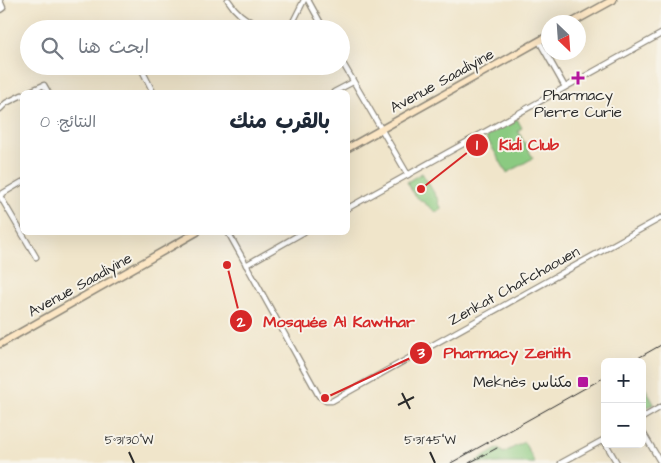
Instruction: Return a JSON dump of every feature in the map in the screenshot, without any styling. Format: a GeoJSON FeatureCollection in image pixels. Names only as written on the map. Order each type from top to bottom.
{"type":"FeatureCollection","features":[{"type":"Feature","properties":{"kind":"main road"},"geometry":{"type":"LineString","coordinates":[[586,15],[613,0]]}},
{"type":"Feature","properties":{"kind":"main road","name":"Avenue Saadiyine"},"geometry":{"type":"LineString","coordinates":[[350,147],[539,41]]}},
{"type":"Feature","properties":{"kind":"main road","name":"Avenue Saadiyine"},"geometry":{"type":"LineString","coordinates":[[0,344],[192,235]]}},
{"type":"Feature","properties":{"kind":"street"},"geometry":{"type":"LineString","coordinates":[[228,0],[240,16],[246,20]]}},
{"type":"Feature","properties":{"kind":"street"},"geometry":{"type":"LineString","coordinates":[[294,20],[306,0],[318,20]]}},
{"type":"Feature","properties":{"kind":"street"},"geometry":{"type":"LineString","coordinates":[[0,1],[3,8],[0,10]]}},
{"type":"Feature","properties":{"kind":"street"},"geometry":{"type":"LineString","coordinates":[[350,207],[661,34]]}},
{"type":"Feature","properties":{"kind":"street"},"geometry":{"type":"LineString","coordinates":[[539,41],[565,87]]}},
{"type":"Feature","properties":{"kind":"street"},"geometry":{"type":"LineString","coordinates":[[144,75],[152,90]]}},
{"type":"Feature","properties":{"kind":"street"},"geometry":{"type":"LineString","coordinates":[[349,75],[408,175]]}},
{"type":"Feature","properties":{"kind":"street"},"geometry":{"type":"LineString","coordinates":[[338,90],[353,82]]}},
{"type":"Feature","properties":{"kind":"street"},"geometry":{"type":"LineString","coordinates":[[33,90],[44,85],[47,90]]}},
{"type":"Feature","properties":{"kind":"street"},"geometry":{"type":"LineString","coordinates":[[0,109],[6,103],[20,96]]}},
{"type":"Feature","properties":{"kind":"street"},"geometry":{"type":"LineString","coordinates":[[20,183],[0,195],[20,229]]}},
{"type":"Feature","properties":{"kind":"street","name":"Zenkat Chafchaouen"},"geometry":{"type":"LineString","coordinates":[[246,265],[319,396],[326,402],[332,401],[485,317],[661,218]]}},
{"type":"Feature","properties":{"kind":"street"},"geometry":{"type":"LineString","coordinates":[[23,235],[36,257]]}},
{"type":"Feature","properties":{"kind":"street"},"geometry":{"type":"LineString","coordinates":[[230,235],[246,265],[299,235]]}},
{"type":"Feature","properties":{"kind":"street"},"geometry":{"type":"LineString","coordinates":[[646,416],[661,407]]}},
{"type":"Feature","properties":{"kind":"street"},"geometry":{"type":"LineString","coordinates":[[646,437],[661,463]]}},
{"type":"Feature","properties":{"kind":"street"},"geometry":{"type":"LineString","coordinates":[[561,463],[601,443]]}},
{"type":"Feature","properties":{"kind":"street"},"geometry":{"type":"LineString","coordinates":[[609,448],[617,463]]}},
{"type":"Feature","properties":{"kind":"street"},"geometry":{"type":"LineString","coordinates":[[655,452],[661,449]]}},
{"type":"Feature","properties":{"kind":"green space"},"geometry":{"type":"Polygon","coordinates":[[[517,119],[522,128],[518,131],[533,158],[507,173],[486,137],[517,119]]]}},
{"type":"Feature","properties":{"kind":"green space"},"geometry":{"type":"Polygon","coordinates":[[[422,173],[442,209],[436,212],[414,195],[407,182],[422,173]]]}},
{"type":"Feature","properties":{"kind":"green space"},"geometry":{"type":"Polygon","coordinates":[[[646,389],[654,404],[646,408],[646,389]]]}},
{"type":"Feature","properties":{"kind":"green space"},"geometry":{"type":"Polygon","coordinates":[[[524,442],[535,463],[473,463],[499,448],[503,453],[524,442]]]}},
{"type":"Feature","properties":{"kind":"railway"},"geometry":{"type":"LineString","coordinates":[[638,358],[661,345]]}},
{"type":"Feature","properties":{"kind":"railway"},"geometry":{"type":"LineString","coordinates":[[451,463],[601,379]]}},
{"type":"Feature","properties":{"kind":"railway"},"geometry":{"type":"LineString","coordinates":[[469,463],[497,448]]}},
{"type":"Feature","properties":{"kind":"place","name":"Pharmacy Pierre Curie"},"geometry":{"type":"Point","coordinates":[578,78]}},
{"type":"Feature","properties":{"kind":"place","name":"Kidi Club"},"geometry":{"type":"Point","coordinates":[421,189]}},
{"type":"Feature","properties":{"kind":"place","name":"Mosquée Al Kawthar"},"geometry":{"type":"Point","coordinates":[227,265]}},
{"type":"Feature","properties":{"kind":"place","name":"Meknès مكناس"},"geometry":{"type":"Point","coordinates":[583,382]}},
{"type":"Feature","properties":{"kind":"place","name":"Pharmacy Zenith"},"geometry":{"type":"Point","coordinates":[325,398]}}]}
